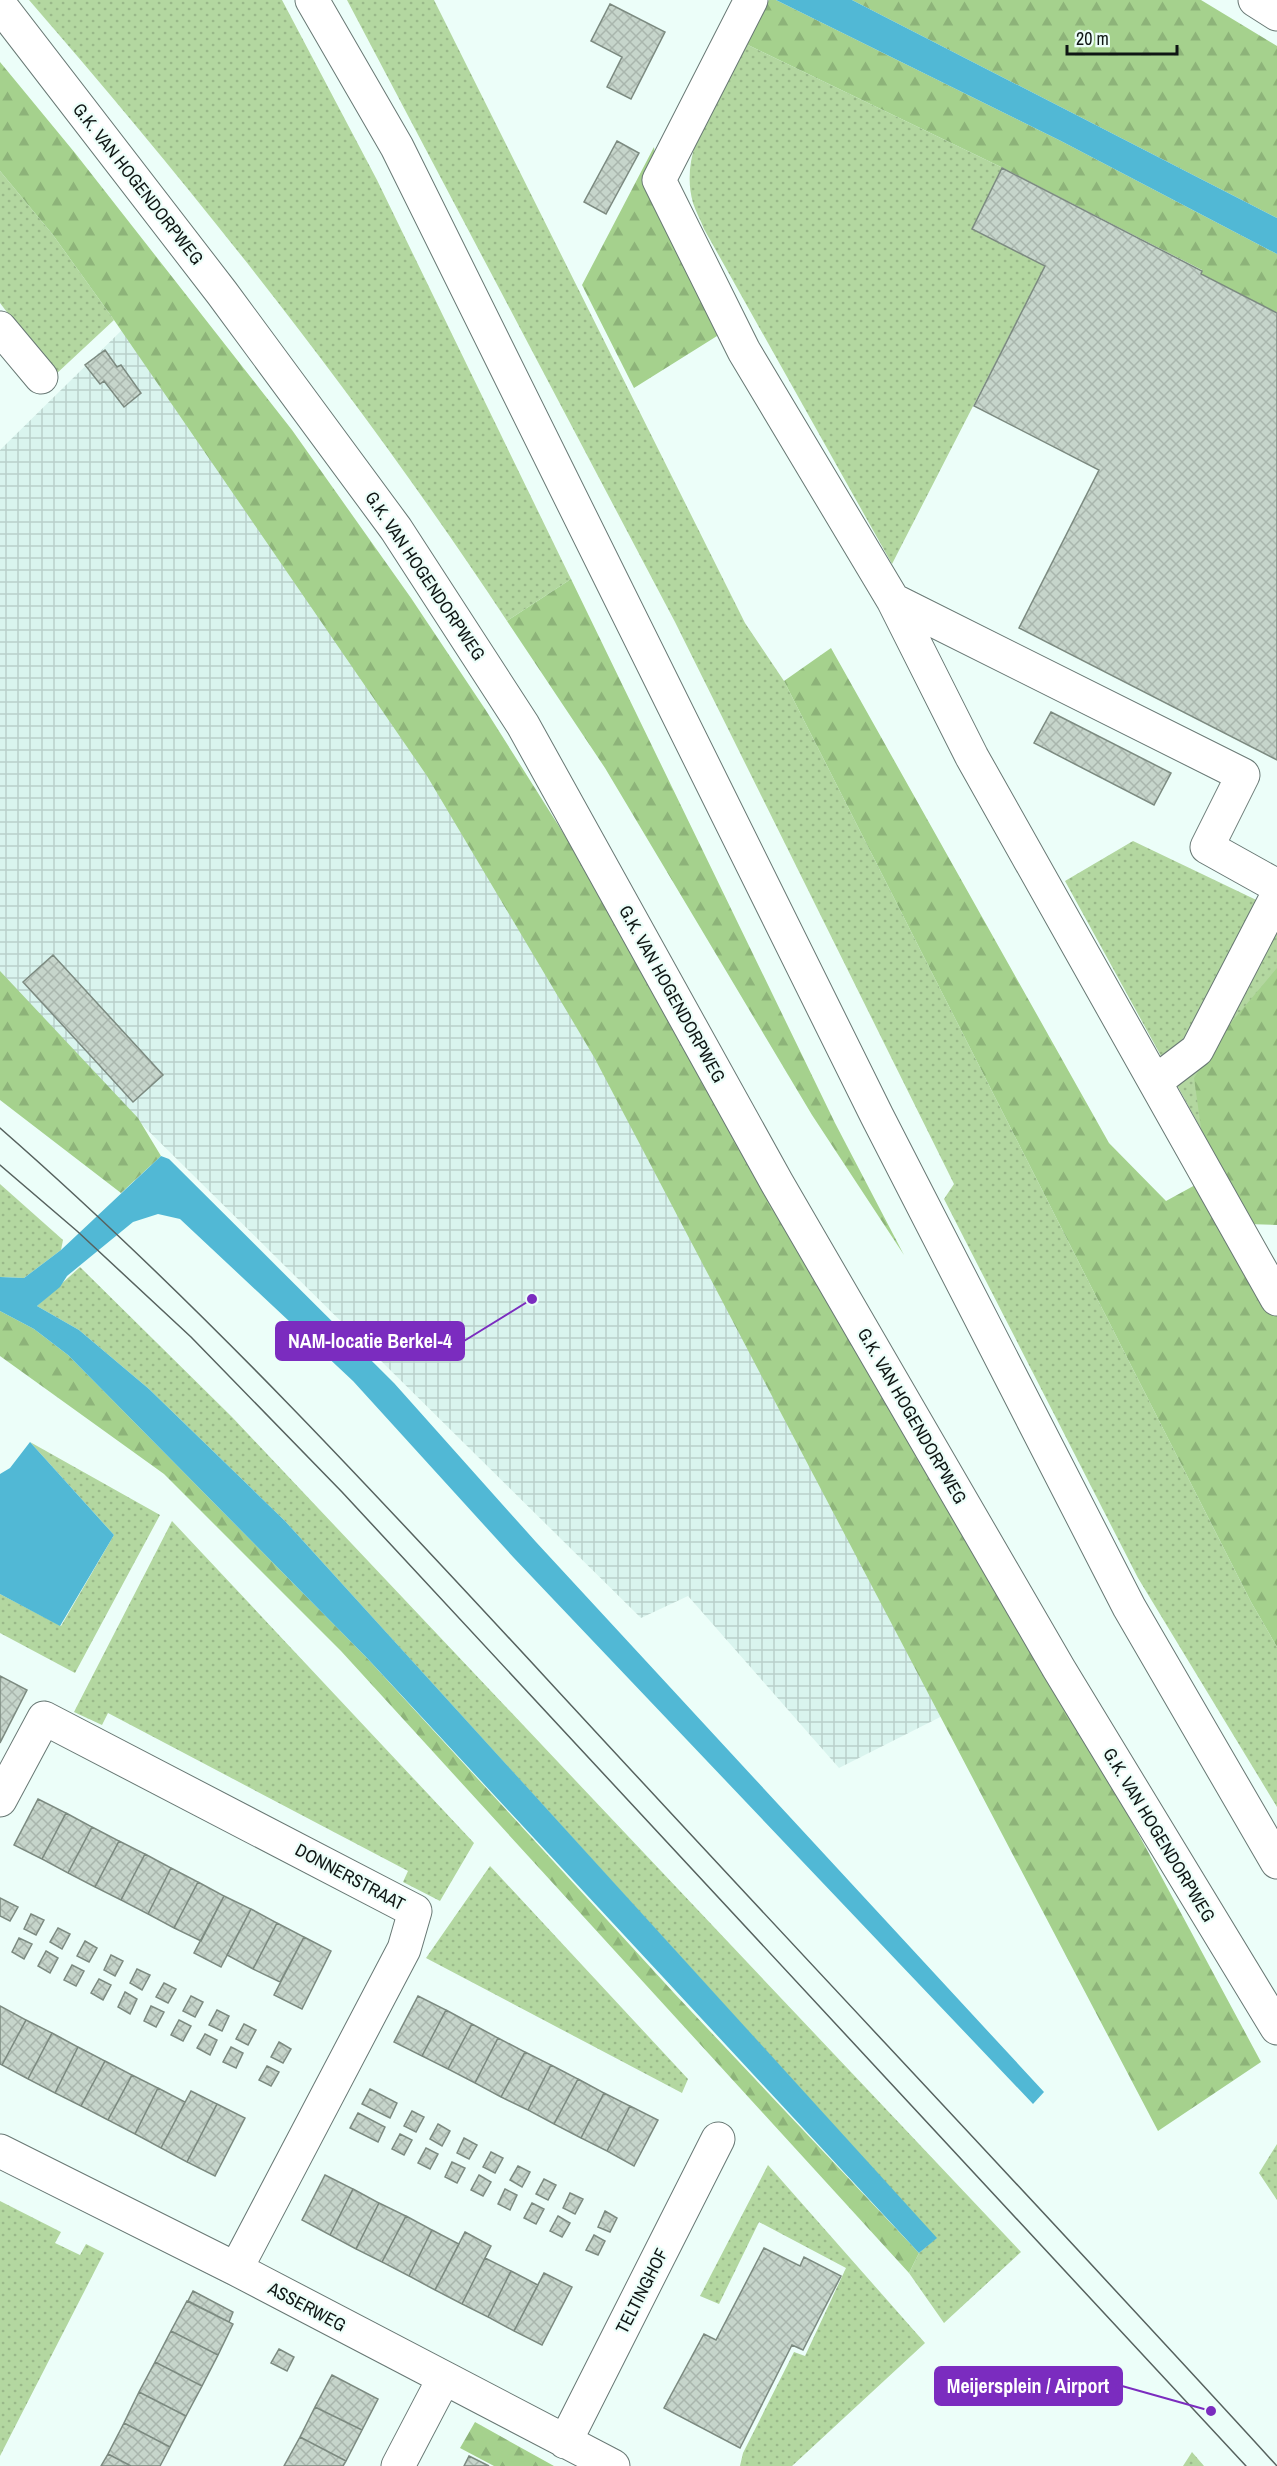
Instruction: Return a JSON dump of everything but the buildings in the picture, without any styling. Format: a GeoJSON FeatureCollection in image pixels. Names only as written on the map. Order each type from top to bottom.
{"type":"FeatureCollection","features":[{"type":"Feature","properties":{"kind":"main road"},"geometry":{"type":"LineString","coordinates":[[312,0],[397,147],[877,1116],[1129,1607],[1277,1862]]}},
{"type":"Feature","properties":{"kind":"main road"},"geometry":{"type":"LineString","coordinates":[[751,0],[659,180],[744,351],[893,600],[972,757],[1277,1299]]}},
{"type":"Feature","properties":{"kind":"main road"},"geometry":{"type":"LineString","coordinates":[[1255,0],[1277,14]]}},
{"type":"Feature","properties":{"kind":"main road","name":"G.K. VAN HOGENDORPWEG"},"geometry":{"type":"LineString","coordinates":[[0,5],[222,293],[389,520],[523,725],[807,1234],[1059,1670],[1277,2028]]}},
{"type":"Feature","properties":{"kind":"main road"},"geometry":{"type":"LineString","coordinates":[[0,328],[40,377]]}},
{"type":"Feature","properties":{"kind":"main road"},"geometry":{"type":"LineString","coordinates":[[893,600],[1243,775],[1207,847],[1277,886]]}},
{"type":"Feature","properties":{"kind":"main road"},"geometry":{"type":"LineString","coordinates":[[1155,1082],[1197,1050],[1277,897]]}},
{"type":"Feature","properties":{"kind":"main road","name":"DONNERSTRAAT"},"geometry":{"type":"LineString","coordinates":[[0,1800],[44,1718],[415,1911],[404,1949],[236,2269]]}},
{"type":"Feature","properties":{"kind":"main road","name":"TELTINGHOF"},"geometry":{"type":"LineString","coordinates":[[565,2442],[718,2139]]}},
{"type":"Feature","properties":{"kind":"main road","name":"ASSERWEG"},"geometry":{"type":"LineString","coordinates":[[0,2151],[236,2269],[443,2380],[613,2466]]}},
{"type":"Feature","properties":{"kind":"main road"},"geometry":{"type":"LineString","coordinates":[[398,2466],[443,2380]]}},
{"type":"Feature","properties":{"kind":"shaded area"},"geometry":{"type":"Polygon","coordinates":[[[127,325],[411,720],[978,1698],[839,1768],[688,1596],[641,1618],[19,1003],[0,977],[0,450],[127,325]]]}},
{"type":"Feature","properties":{"kind":"green space"},"geometry":{"type":"Polygon","coordinates":[[[29,0],[282,0],[377,180],[571,579],[507,621],[396,460],[278,303],[156,149],[29,0]]]}},
{"type":"Feature","properties":{"kind":"green space"},"geometry":{"type":"Polygon","coordinates":[[[347,0],[434,0],[745,623],[784,681],[1251,1602],[1277,1647],[1277,1807],[1138,1578],[944,1199],[954,1184],[675,622],[347,0]]]}},
{"type":"Feature","properties":{"kind":"green space"},"geometry":{"type":"Polygon","coordinates":[[[769,0],[776,0],[1061,141],[1277,254],[1277,313],[1201,274],[1202,270],[1003,168],[746,44],[769,0]]]}},
{"type":"Feature","properties":{"kind":"green space"},"geometry":{"type":"Polygon","coordinates":[[[852,0],[1201,0],[1277,46],[1277,218],[852,0]]]}},
{"type":"Feature","properties":{"kind":"green space"},"geometry":{"type":"Polygon","coordinates":[[[746,44],[1003,168],[972,229],[1045,266],[892,564],[704,229],[693,203],[690,182],[691,161],[696,141],[714,100],[746,44]]]}},
{"type":"Feature","properties":{"kind":"green space"},"geometry":{"type":"Polygon","coordinates":[[[0,62],[75,153],[292,430],[411,598],[485,709],[615,915],[1089,1742],[1261,2062],[1158,2131],[594,1057],[427,776],[114,320],[53,235],[0,171],[0,62]]]}},
{"type":"Feature","properties":{"kind":"green space"},"geometry":{"type":"Polygon","coordinates":[[[654,147],[657,172],[725,331],[634,388],[582,285],[654,147]]]}},
{"type":"Feature","properties":{"kind":"green space"},"geometry":{"type":"Polygon","coordinates":[[[0,171],[53,235],[114,320],[55,375],[0,303],[0,171]]]}},
{"type":"Feature","properties":{"kind":"green space"},"geometry":{"type":"Polygon","coordinates":[[[571,579],[835,1123],[904,1255],[812,1115],[605,768],[507,621],[571,579]]]}},
{"type":"Feature","properties":{"kind":"green space"},"geometry":{"type":"Polygon","coordinates":[[[831,648],[1109,1143],[1166,1201],[1208,1178],[1194,1078],[1224,1031],[1277,968],[1277,1225],[1247,1224],[1277,1272],[1277,1647],[1251,1602],[784,681],[831,648]]]}},
{"type":"Feature","properties":{"kind":"green space"},"geometry":{"type":"Polygon","coordinates":[[[1133,841],[1277,910],[1277,1011],[1212,1149],[1065,881],[1133,841]]]}},
{"type":"Feature","properties":{"kind":"green space"},"geometry":{"type":"Polygon","coordinates":[[[0,971],[138,1118],[161,1156],[121,1193],[0,1100],[0,971]]]}},
{"type":"Feature","properties":{"kind":"green space"},"geometry":{"type":"Polygon","coordinates":[[[0,1184],[63,1240],[61,1250],[24,1278],[0,1277],[0,1184]]]}},
{"type":"Feature","properties":{"kind":"green space"},"geometry":{"type":"Polygon","coordinates":[[[80,1267],[232,1417],[1021,2252],[944,2323],[909,2273],[919,2253],[936,2238],[285,1521],[149,1389],[79,1330],[37,1306],[80,1267]]]}},
{"type":"Feature","properties":{"kind":"green space"},"geometry":{"type":"Polygon","coordinates":[[[0,1311],[34,1329],[68,1355],[367,1658],[674,1993],[919,2253],[909,2273],[341,1651],[164,1474],[0,1356],[0,1311]]]}},
{"type":"Feature","properties":{"kind":"green space"},"geometry":{"type":"Polygon","coordinates":[[[30,1442],[160,1515],[75,1673],[0,1633],[0,1594],[61,1626],[114,1535],[30,1442]]]}},
{"type":"Feature","properties":{"kind":"green space"},"geometry":{"type":"Polygon","coordinates":[[[172,1521],[474,1843],[440,1901],[403,1882],[408,1871],[108,1713],[102,1725],[74,1712],[172,1521]]]}},
{"type":"Feature","properties":{"kind":"green space"},"geometry":{"type":"Polygon","coordinates":[[[490,1866],[688,2079],[682,2093],[426,1958],[490,1866]]]}},
{"type":"Feature","properties":{"kind":"green space"},"geometry":{"type":"Polygon","coordinates":[[[1277,2144],[1277,2200],[1259,2173],[1277,2144]]]}},
{"type":"Feature","properties":{"kind":"green space"},"geometry":{"type":"Polygon","coordinates":[[[768,2165],[925,2343],[792,2466],[740,2466],[743,2453],[794,2352],[805,2356],[846,2268],[759,2222],[719,2304],[700,2296],[768,2165]]]}},
{"type":"Feature","properties":{"kind":"green space"},"geometry":{"type":"Polygon","coordinates":[[[0,2201],[61,2232],[55,2243],[80,2255],[86,2244],[104,2253],[0,2456],[0,2201]]]}},
{"type":"Feature","properties":{"kind":"green space"},"geometry":{"type":"Polygon","coordinates":[[[475,2422],[554,2466],[494,2466],[460,2448],[475,2422]]]}},
{"type":"Feature","properties":{"kind":"green space"},"geometry":{"type":"Polygon","coordinates":[[[1192,2452],[1204,2466],[1183,2466],[1192,2452]]]}},
{"type":"Feature","properties":{"kind":"water"},"geometry":{"type":"Polygon","coordinates":[[[776,0],[852,0],[1277,218],[1277,254],[1061,141],[776,0]]]}},
{"type":"Feature","properties":{"kind":"water"},"geometry":{"type":"Polygon","coordinates":[[[161,1156],[169,1159],[394,1383],[536,1542],[1044,2092],[1033,2104],[514,1558],[353,1381],[180,1219],[158,1214],[133,1222],[67,1276],[60,1287],[37,1306],[79,1330],[149,1389],[285,1521],[937,2238],[919,2253],[367,1658],[68,1355],[34,1329],[0,1311],[0,1277],[24,1278],[61,1250],[161,1156]]]}},
{"type":"Feature","properties":{"kind":"water"},"geometry":{"type":"Polygon","coordinates":[[[30,1442],[114,1535],[60,1626],[0,1594],[0,1474],[10,1468],[30,1442]]]}},
{"type":"Feature","properties":{"kind":"tram line"},"geometry":{"type":"LineString","coordinates":[[0,1128],[169,1284],[331,1448],[1277,2466]]}},
{"type":"Feature","properties":{"kind":"tram line"},"geometry":{"type":"LineString","coordinates":[[0,1165],[77,1231],[191,1337],[342,1492],[1246,2466]]}},
{"type":"Feature","properties":{"kind":"place","name":"NAM-locatie Berkel-4"},"geometry":{"type":"Point","coordinates":[532,1299]}},
{"type":"Feature","properties":{"kind":"place","name":"Meijersplein / Airport"},"geometry":{"type":"Point","coordinates":[1211,2411]}}]}
